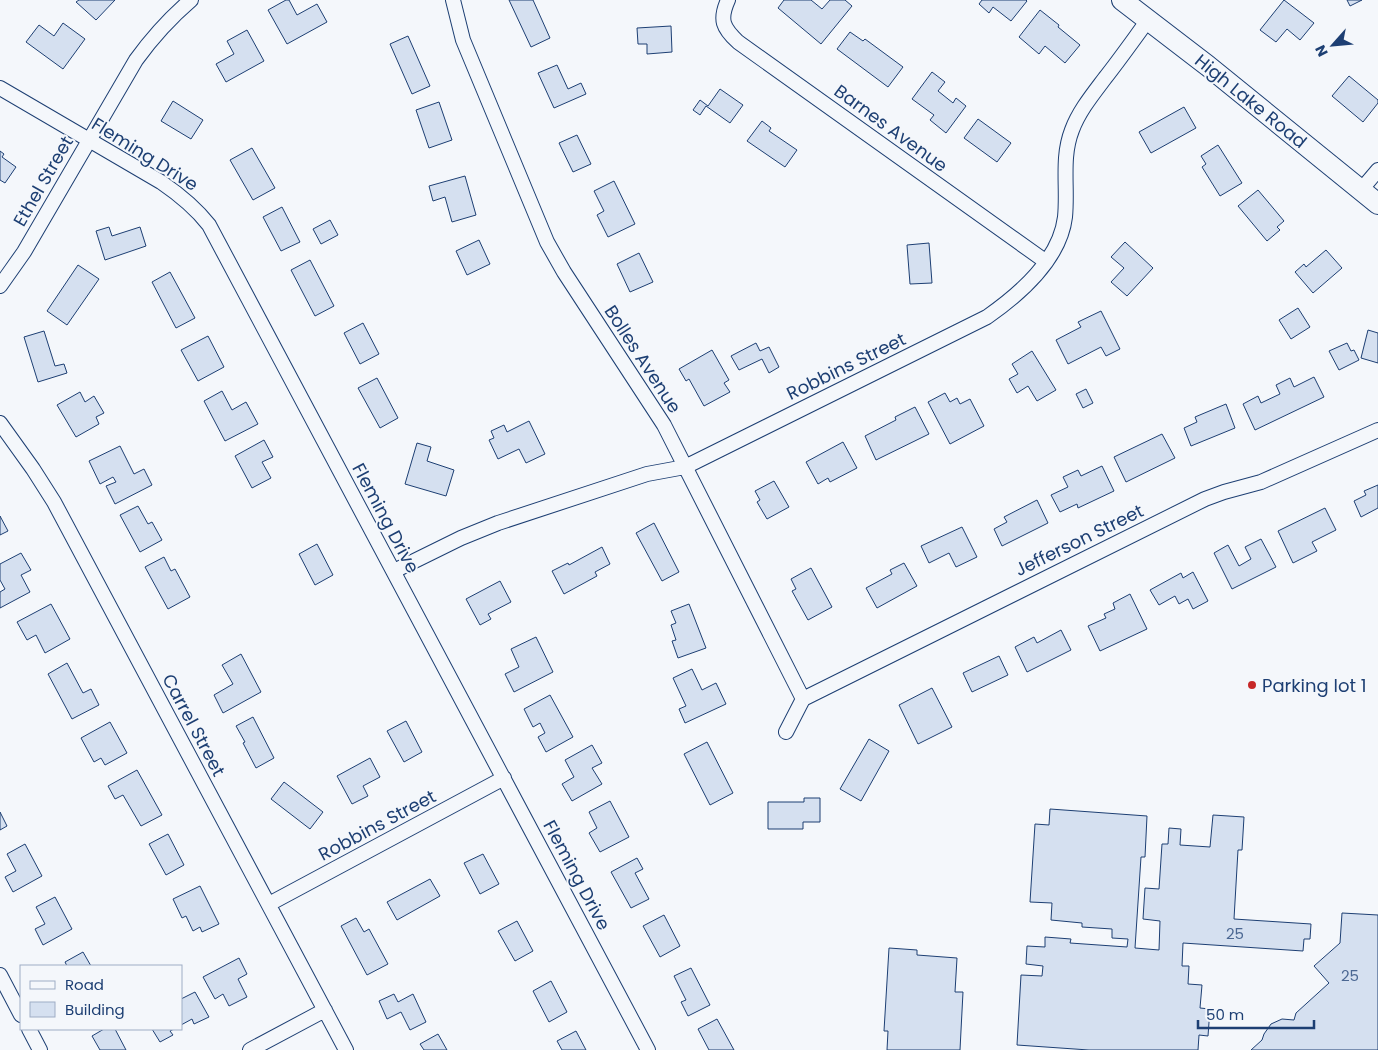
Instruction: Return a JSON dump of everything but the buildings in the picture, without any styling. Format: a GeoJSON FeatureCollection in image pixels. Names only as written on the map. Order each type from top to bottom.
{"type":"FeatureCollection","features":[{"type":"Feature","properties":{"kind":"street","name":"Ethel Street"},"geometry":{"type":"LineString","coordinates":[[0,286],[24,252],[136,60],[154,35],[191,0]]}},
{"type":"Feature","properties":{"kind":"street","name":"Bolles Avenue"},"geometry":{"type":"LineString","coordinates":[[453,0],[463,40],[547,242],[564,272],[664,425],[803,699]]}},
{"type":"Feature","properties":{"kind":"street","name":"Barnes Avenue"},"geometry":{"type":"LineString","coordinates":[[728,0],[723,18],[728,32],[738,42],[1045,261]]}},
{"type":"Feature","properties":{"kind":"street","name":"High Lake Road"},"geometry":{"type":"LineString","coordinates":[[1122,0],[1208,66],[1378,204]]}},
{"type":"Feature","properties":{"kind":"street","name":"Robbins Street"},"geometry":{"type":"LineString","coordinates":[[394,571],[461,538],[498,523],[647,474],[685,467],[987,317],[1018,295],[1030,282],[1055,247],[1061,231],[1065,216],[1066,153],[1072,129],[1086,104],[1148,20]]}},
{"type":"Feature","properties":{"kind":"street","name":"Fleming Drive"},"geometry":{"type":"LineString","coordinates":[[0,88],[180,195],[196,209],[209,225],[648,1050]]}},
{"type":"Feature","properties":{"kind":"street"},"geometry":{"type":"LineString","coordinates":[[1361,190],[1378,170]]}},
{"type":"Feature","properties":{"kind":"street","name":"Carrel Street"},"geometry":{"type":"LineString","coordinates":[[0,423],[54,502],[346,1050]]}},
{"type":"Feature","properties":{"kind":"street","name":"Jefferson Street"},"geometry":{"type":"LineString","coordinates":[[803,699],[1205,499],[1269,479],[1378,430]]}},
{"type":"Feature","properties":{"kind":"street"},"geometry":{"type":"LineString","coordinates":[[786,732],[803,699]]}},
{"type":"Feature","properties":{"kind":"street","name":"Robbins Street"},"geometry":{"type":"LineString","coordinates":[[269,904],[504,778]]}},
{"type":"Feature","properties":{"kind":"street"},"geometry":{"type":"LineString","coordinates":[[0,975],[20,1013]]}},
{"type":"Feature","properties":{"kind":"street"},"geometry":{"type":"LineString","coordinates":[[250,1050],[325,1010]]}},
{"type":"Feature","properties":{"kind":"street"},"geometry":{"type":"LineString","coordinates":[[30,1030],[40,1050]]}},
{"type":"Feature","properties":{"kind":"place","name":"Parking lot 1"},"geometry":{"type":"Point","coordinates":[1252,685]}}]}
